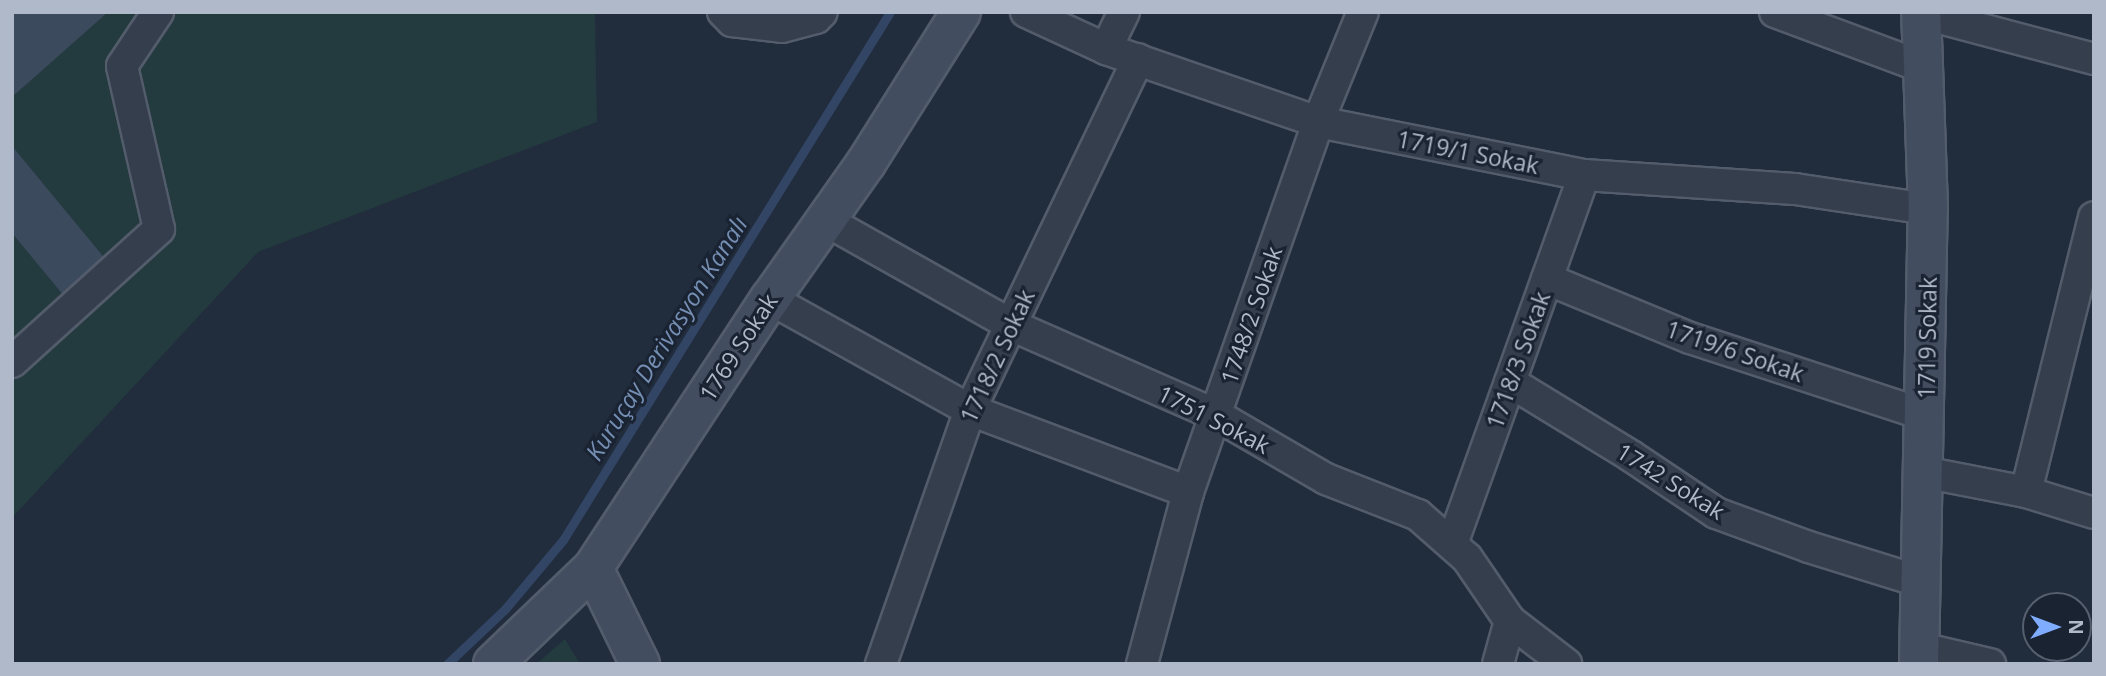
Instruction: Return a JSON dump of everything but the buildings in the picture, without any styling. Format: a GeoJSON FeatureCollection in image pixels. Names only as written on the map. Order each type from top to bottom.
{"type":"FeatureCollection","features":[{"type":"Feature","properties":{"kind":"street"},"geometry":{"type":"LineString","coordinates":[[12,362],[159,229],[122,66],[158,12]]}},
{"type":"Feature","properties":{"kind":"street"},"geometry":{"type":"LineString","coordinates":[[723,12],[732,22],[782,27],[816,18],[822,12]]}},
{"type":"Feature","properties":{"kind":"street","name":"1769 Sokak"},"geometry":{"type":"LineString","coordinates":[[494,664],[593,568],[770,299],[866,163],[961,12]]}},
{"type":"Feature","properties":{"kind":"street","name":"1719/1 Sokak"},"geometry":{"type":"LineString","coordinates":[[1026,12],[1106,48],[1318,122],[1584,175],[1795,188],[1928,209]]}},
{"type":"Feature","properties":{"kind":"street"},"geometry":{"type":"LineString","coordinates":[[1106,48],[1124,12]]}},
{"type":"Feature","properties":{"kind":"street","name":"1748/2 Sokak"},"geometry":{"type":"LineString","coordinates":[[1142,664],[1188,492],[1318,122],[1363,12]]}},
{"type":"Feature","properties":{"kind":"street"},"geometry":{"type":"LineString","coordinates":[[1776,12],[1923,67]]}},
{"type":"Feature","properties":{"kind":"street"},"geometry":{"type":"LineString","coordinates":[[1921,13],[2094,60]]}},
{"type":"Feature","properties":{"kind":"street","name":"1719 Sokak"},"geometry":{"type":"LineString","coordinates":[[1920,656],[1928,209],[1921,13]]}},
{"type":"Feature","properties":{"kind":"street","name":"1718/2 Sokak"},"geometry":{"type":"LineString","coordinates":[[881,664],[970,410],[1138,59]]}},
{"type":"Feature","properties":{"kind":"street","name":"1718/3 Sokak"},"geometry":{"type":"LineString","coordinates":[[1451,544],[1584,175]]}},
{"type":"Feature","properties":{"kind":"street"},"geometry":{"type":"LineString","coordinates":[[2026,492],[2094,217]]}},
{"type":"Feature","properties":{"kind":"street","name":"1751 Sokak"},"geometry":{"type":"LineString","coordinates":[[825,220],[1011,325],[1216,415],[1326,479],[1418,515],[1467,558],[1510,621],[1566,664]]}},
{"type":"Feature","properties":{"kind":"street","name":"1719/6 Sokak"},"geometry":{"type":"LineString","coordinates":[[1547,279],[1690,338],[1926,415]]}},
{"type":"Feature","properties":{"kind":"street"},"geometry":{"type":"LineString","coordinates":[[770,299],[970,410],[1188,492]]}},
{"type":"Feature","properties":{"kind":"street","name":"1742 Sokak"},"geometry":{"type":"LineString","coordinates":[[1510,382],[1631,456],[1716,513],[1809,547],[1922,582]]}},
{"type":"Feature","properties":{"kind":"street"},"geometry":{"type":"LineString","coordinates":[[1923,472],[2026,492],[2094,513]]}},
{"type":"Feature","properties":{"kind":"street"},"geometry":{"type":"LineString","coordinates":[[593,568],[640,664]]}},
{"type":"Feature","properties":{"kind":"street"},"geometry":{"type":"LineString","coordinates":[[1498,664],[1510,621]]}},
{"type":"Feature","properties":{"kind":"street"},"geometry":{"type":"LineString","coordinates":[[1920,656],[1990,664]]}},
{"type":"Feature","properties":{"kind":"green space"},"geometry":{"type":"Polygon","coordinates":[[[12,12],[595,12],[597,122],[258,252],[12,518],[12,12]]]}},
{"type":"Feature","properties":{"kind":"green space"},"geometry":{"type":"Polygon","coordinates":[[[565,639],[580,664],[536,664],[565,639]]]}},
{"type":"Feature","properties":{"kind":"waterway","name":"Kuruçay Derivasyon Kanalı"},"geometry":{"type":"LineString","coordinates":[[447,664],[505,609],[563,540],[890,12]]}}]}
